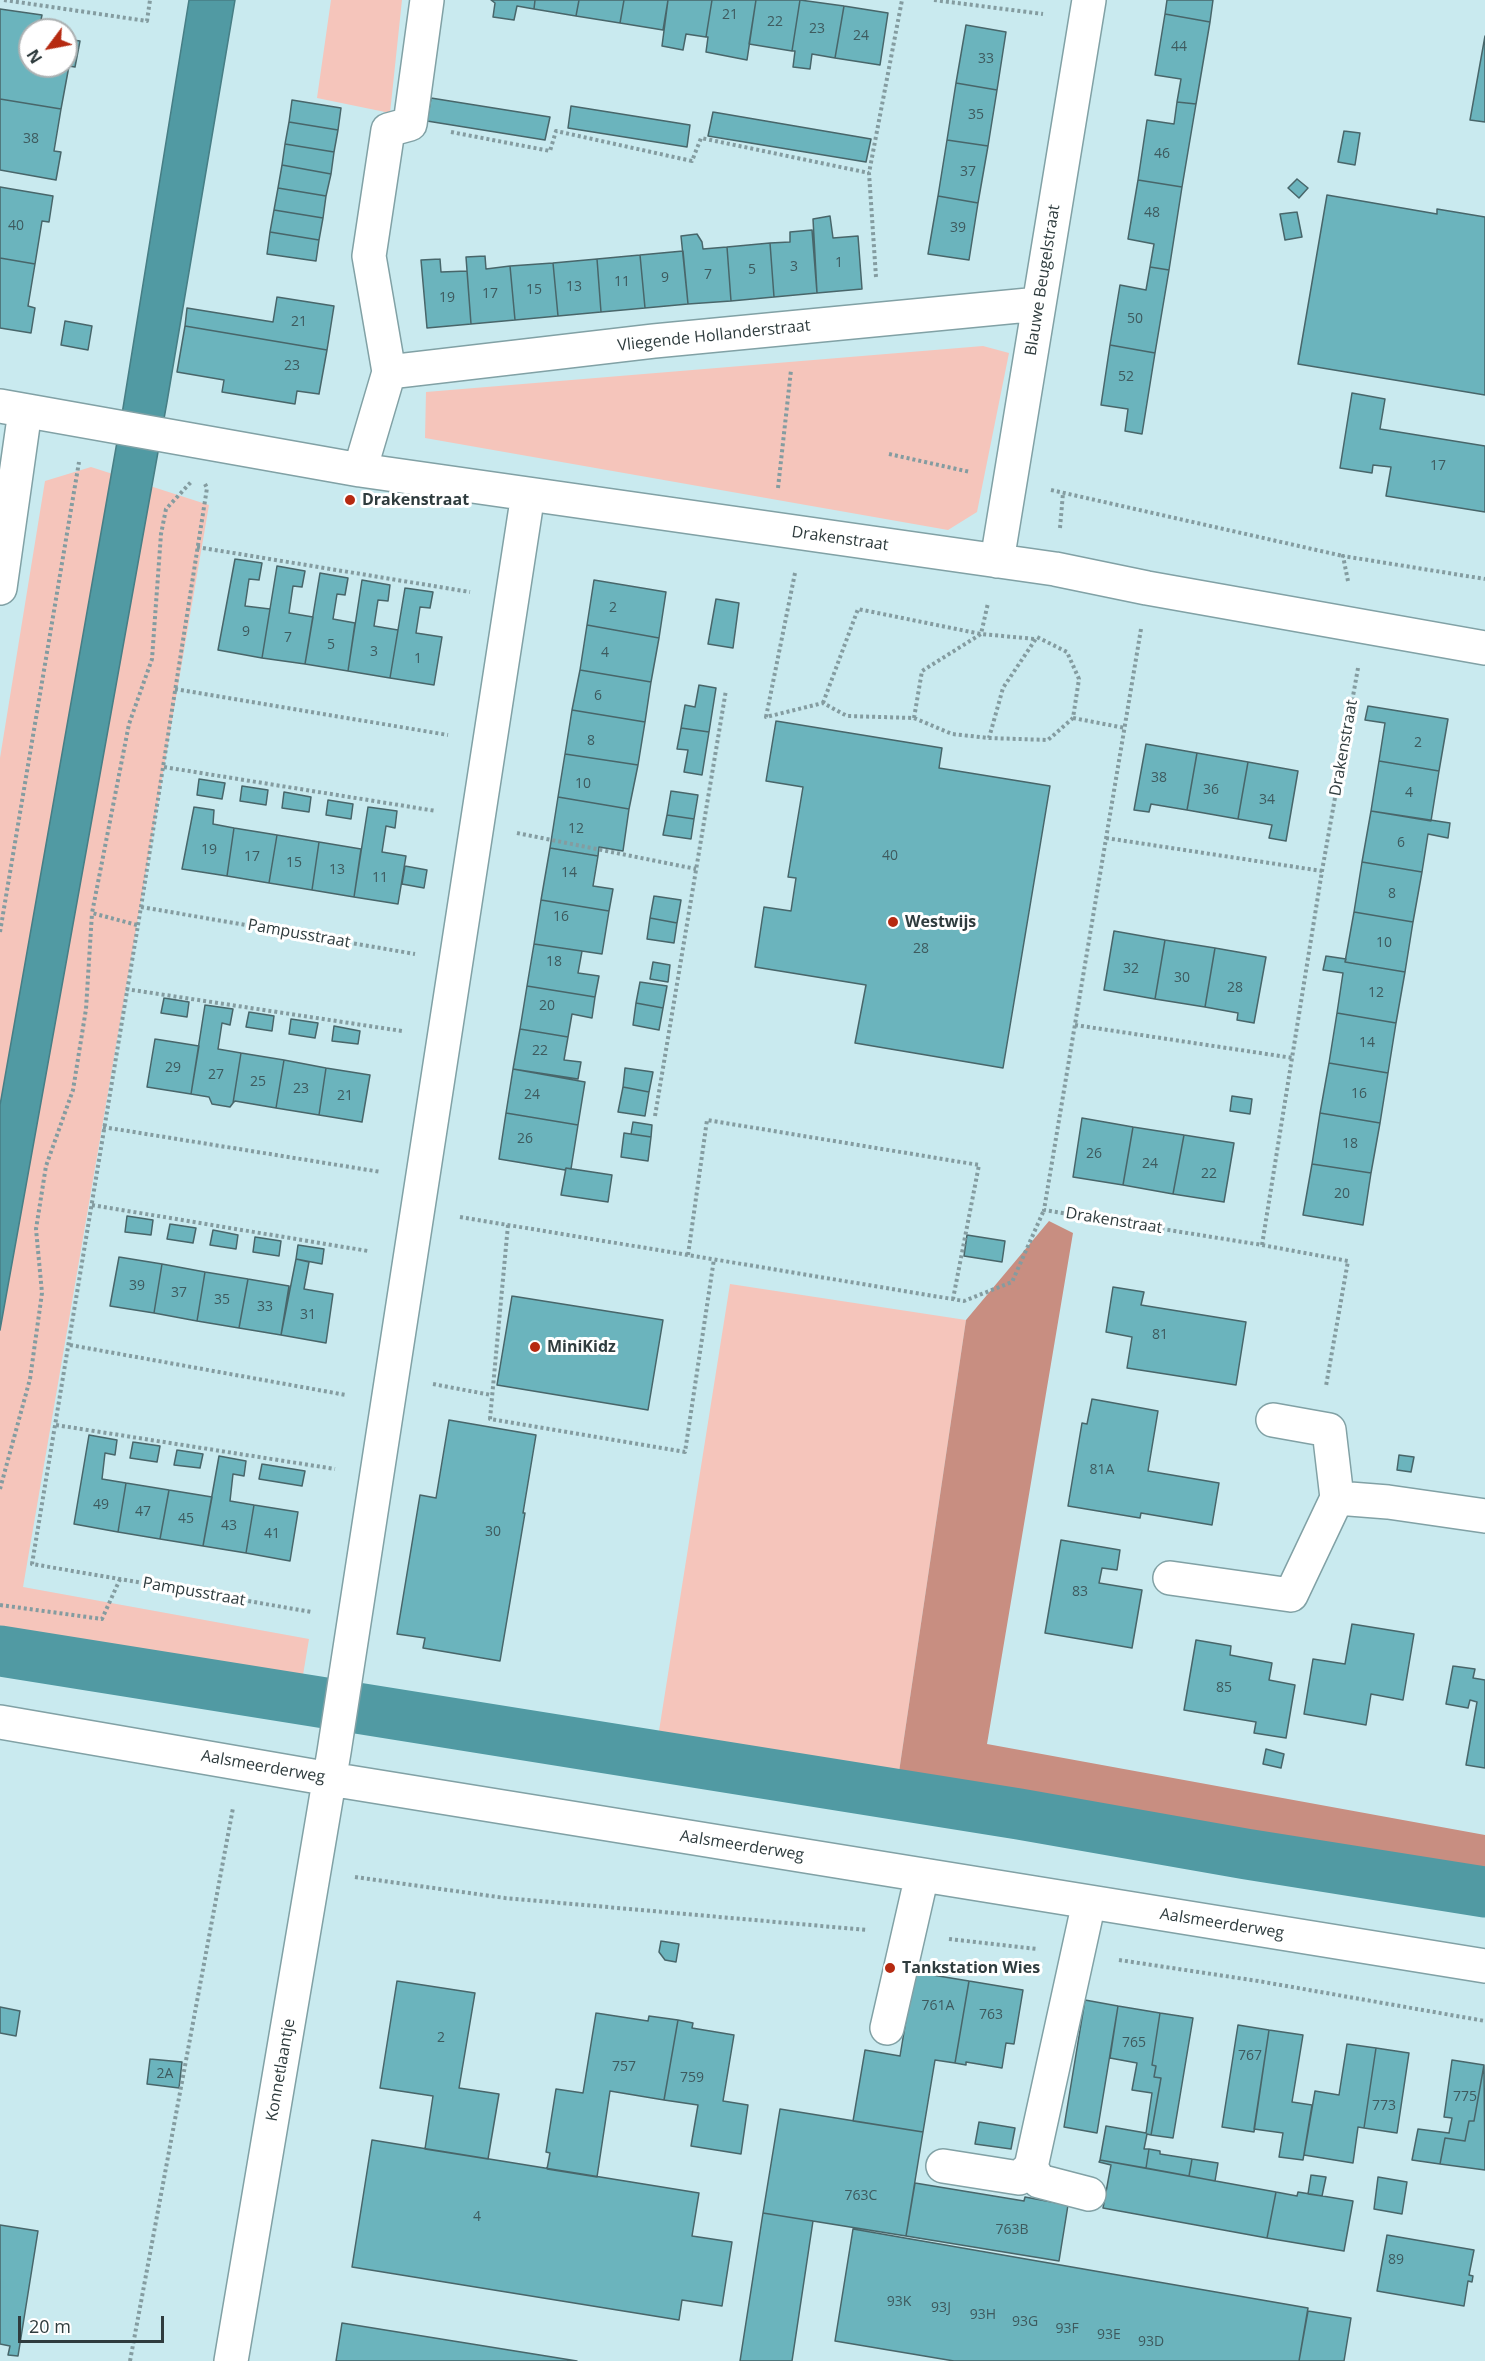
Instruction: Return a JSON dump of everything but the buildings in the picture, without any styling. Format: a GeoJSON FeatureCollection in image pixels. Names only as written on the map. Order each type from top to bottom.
{"type":"FeatureCollection","features":[{"type":"Feature","properties":{"kind":"street"},"geometry":{"type":"LineString","coordinates":[[360,470],[389,372],[369,256],[388,130],[410,124],[427,0]]}},
{"type":"Feature","properties":{"kind":"street","name":"Blauwe Beugelstraat"},"geometry":{"type":"LineString","coordinates":[[997,561],[1089,0]]}},
{"type":"Feature","properties":{"kind":"street","name":"Vliegende Hollanderstraat"},"geometry":{"type":"LineString","coordinates":[[389,372],[654,341],[1039,304]]}},
{"type":"Feature","properties":{"kind":"street"},"geometry":{"type":"LineString","coordinates":[[0,588],[13,409]]}},
{"type":"Feature","properties":{"kind":"street","name":"Drakenstraat"},"geometry":{"type":"LineString","coordinates":[[13,409],[85,422],[203,458],[360,470],[1055,569],[1147,588],[1485,648]]}},
{"type":"Feature","properties":{"kind":"street"},"geometry":{"type":"LineString","coordinates":[[332,1765],[528,494]]}},
{"type":"Feature","properties":{"kind":"street"},"geometry":{"type":"LineString","coordinates":[[1170,1578],[1291,1595],[1337,1498],[1329,1430],[1273,1420]]}},
{"type":"Feature","properties":{"kind":"street"},"geometry":{"type":"LineString","coordinates":[[1337,1498],[1389,1502],[1485,1516]]}},
{"type":"Feature","properties":{"kind":"street","name":"Aalsmeerderweg"},"geometry":{"type":"LineString","coordinates":[[0,1722],[332,1765],[922,1875],[1485,1966]]}},
{"type":"Feature","properties":{"kind":"street","name":"Konnetlaantje"},"geometry":{"type":"LineString","coordinates":[[231,2361],[332,1765]]}},
{"type":"Feature","properties":{"kind":"street"},"geometry":{"type":"LineString","coordinates":[[887,2028],[922,1875]]}},
{"type":"Feature","properties":{"kind":"street"},"geometry":{"type":"LineString","coordinates":[[943,2166],[1019,2178],[1031,2167],[1089,1902]]}},
{"type":"Feature","properties":{"kind":"street"},"geometry":{"type":"LineString","coordinates":[[1031,2167],[1039,2181],[1089,2194]]}},
{"type":"Feature","properties":{"kind":"path"},"geometry":{"type":"LineString","coordinates":[[4,0],[147,21],[150,0]]}},
{"type":"Feature","properties":{"kind":"path"},"geometry":{"type":"LineString","coordinates":[[879,320],[869,173],[902,0]]}},
{"type":"Feature","properties":{"kind":"path"},"geometry":{"type":"LineString","coordinates":[[934,0],[1049,15]]}},
{"type":"Feature","properties":{"kind":"path"},"geometry":{"type":"LineString","coordinates":[[410,124],[550,151],[556,131],[692,161],[700,138],[869,173]]}},
{"type":"Feature","properties":{"kind":"path"},"geometry":{"type":"LineString","coordinates":[[773,529],[796,328]]}},
{"type":"Feature","properties":{"kind":"path"},"geometry":{"type":"LineString","coordinates":[[0,932],[85,422]]}},
{"type":"Feature","properties":{"kind":"path"},"geometry":{"type":"LineString","coordinates":[[889,454],[1343,556],[1485,579]]}},
{"type":"Feature","properties":{"kind":"path"},"geometry":{"type":"LineString","coordinates":[[203,458],[207,488],[164,767],[103,1127],[56,1425],[337,1469],[376,1481]]}},
{"type":"Feature","properties":{"kind":"path"},"geometry":{"type":"LineString","coordinates":[[0,1489],[30,1379],[42,1293],[36,1229],[46,1166],[73,1090],[86,1009],[92,913],[129,724],[152,659],[161,534],[166,509],[203,458]]}},
{"type":"Feature","properties":{"kind":"path"},"geometry":{"type":"LineString","coordinates":[[805,535],[793,582],[766,717],[823,704],[847,716],[914,718],[952,734],[989,738],[1048,740],[1073,718],[1079,678],[1067,652],[1037,637],[1003,688],[989,738]]}},
{"type":"Feature","properties":{"kind":"path"},"geometry":{"type":"LineString","coordinates":[[197,547],[483,595],[512,596]]}},
{"type":"Feature","properties":{"kind":"path"},"geometry":{"type":"LineString","coordinates":[[1343,556],[1356,626]]}},
{"type":"Feature","properties":{"kind":"path"},"geometry":{"type":"LineString","coordinates":[[914,718],[922,671],[981,634],[997,561]]}},
{"type":"Feature","properties":{"kind":"path","name":"Drakenstraat"},"geometry":{"type":"LineString","coordinates":[[1147,588],[1044,1210],[1348,1261],[1321,1411],[1329,1430]]}},
{"type":"Feature","properties":{"kind":"path"},"geometry":{"type":"LineString","coordinates":[[823,704],[858,609],[981,634],[1036,640]]}},
{"type":"Feature","properties":{"kind":"path","name":"Drakenstraat"},"geometry":{"type":"LineString","coordinates":[[1262,1245],[1322,871],[1358,668],[1356,626]]}},
{"type":"Feature","properties":{"kind":"path"},"geometry":{"type":"LineString","coordinates":[[175,689],[490,744]]}},
{"type":"Feature","properties":{"kind":"path"},"geometry":{"type":"LineString","coordinates":[[655,1116],[726,690]]}},
{"type":"Feature","properties":{"kind":"path"},"geometry":{"type":"LineString","coordinates":[[1073,718],[1125,728]]}},
{"type":"Feature","properties":{"kind":"path"},"geometry":{"type":"LineString","coordinates":[[164,767],[446,813],[477,821]]}},
{"type":"Feature","properties":{"kind":"path"},"geometry":{"type":"LineString","coordinates":[[513,832],[696,869]]}},
{"type":"Feature","properties":{"kind":"path"},"geometry":{"type":"LineString","coordinates":[[1106,838],[1322,871]]}},
{"type":"Feature","properties":{"kind":"path","name":"Pampusstraat"},"geometry":{"type":"LineString","coordinates":[[141,907],[424,956],[455,967]]}},
{"type":"Feature","properties":{"kind":"path"},"geometry":{"type":"LineString","coordinates":[[92,913],[137,925]]}},
{"type":"Feature","properties":{"kind":"path"},"geometry":{"type":"LineString","coordinates":[[126,989],[444,1037]]}},
{"type":"Feature","properties":{"kind":"path"},"geometry":{"type":"LineString","coordinates":[[1075,1025],[1293,1058]]}},
{"type":"Feature","properties":{"kind":"path"},"geometry":{"type":"LineString","coordinates":[[688,1255],[706,1120],[979,1166],[953,1299]]}},
{"type":"Feature","properties":{"kind":"path"},"geometry":{"type":"LineString","coordinates":[[103,1127],[386,1173],[420,1198],[508,1225],[964,1301],[1012,1282],[1044,1210]]}},
{"type":"Feature","properties":{"kind":"path"},"geometry":{"type":"LineString","coordinates":[[92,1205],[410,1260]]}},
{"type":"Feature","properties":{"kind":"path"},"geometry":{"type":"LineString","coordinates":[[508,1225],[490,1419],[685,1452],[714,1259]]}},
{"type":"Feature","properties":{"kind":"path"},"geometry":{"type":"LineString","coordinates":[[70,1346],[390,1389],[491,1395]]}},
{"type":"Feature","properties":{"kind":"path","name":"Pampusstraat"},"geometry":{"type":"LineString","coordinates":[[56,1425],[32,1564],[314,1612],[356,1612]]}},
{"type":"Feature","properties":{"kind":"path"},"geometry":{"type":"LineString","coordinates":[[0,1605],[102,1618],[120,1579]]}},
{"type":"Feature","properties":{"kind":"path"},"geometry":{"type":"LineString","coordinates":[[130,2361],[233,1808]]}},
{"type":"Feature","properties":{"kind":"shaded area"},"geometry":{"type":"Polygon","coordinates":[[[331,0],[402,0],[390,113],[317,98],[331,0]]]}},
{"type":"Feature","properties":{"kind":"shaded area"},"geometry":{"type":"Polygon","coordinates":[[[983,346],[1009,353],[977,512],[948,530],[425,438],[426,392],[983,346]]]}},
{"type":"Feature","properties":{"kind":"shaded area"},"geometry":{"type":"Polygon","coordinates":[[[91,467],[209,505],[23,1587],[309,1639],[302,1681],[302,1702],[0,1651],[0,758],[45,481],[91,467]]]}},
{"type":"Feature","properties":{"kind":"shaded area"},"geometry":{"type":"Polygon","coordinates":[[[1049,1221],[1073,1233],[987,1744],[1485,1835],[1485,1894],[895,1799],[966,1320],[1049,1221]]]}},
{"type":"Feature","properties":{"kind":"shaded area"},"geometry":{"type":"Polygon","coordinates":[[[730,1284],[966,1320],[895,1799],[655,1756],[730,1284]]]}},
{"type":"Feature","properties":{"kind":"water"},"geometry":{"type":"Polygon","coordinates":[[[189,0],[235,0],[167,402],[0,1330],[0,1105],[123,408],[189,0]]]}},
{"type":"Feature","properties":{"kind":"waterway"},"geometry":{"type":"LineString","coordinates":[[0,1651],[1019,1814],[1246,1854],[1485,1892]]}},
{"type":"Feature","properties":{"kind":"place","name":"Drakenstraat"},"geometry":{"type":"Point","coordinates":[350,500]}},
{"type":"Feature","properties":{"kind":"place","name":"Westwijs"},"geometry":{"type":"Point","coordinates":[893,922]}},
{"type":"Feature","properties":{"kind":"place","name":"MiniKidz"},"geometry":{"type":"Point","coordinates":[535,1347]}},
{"type":"Feature","properties":{"kind":"place","name":"Tankstation Wies"},"geometry":{"type":"Point","coordinates":[890,1968]}}]}
